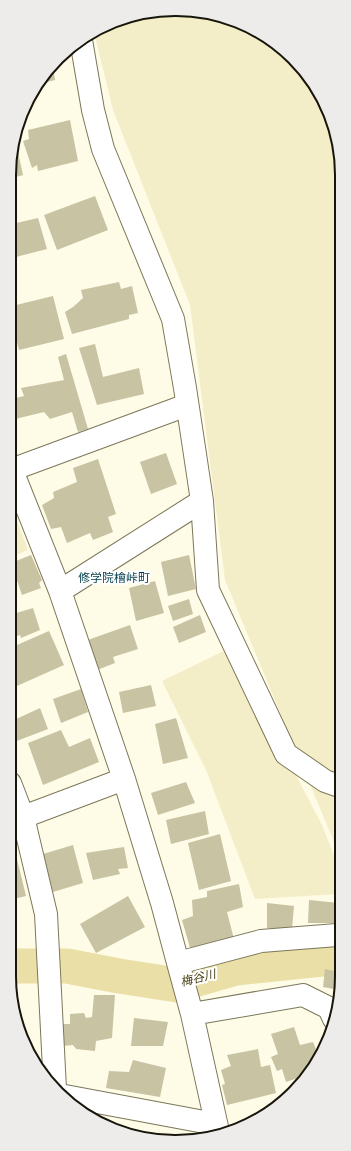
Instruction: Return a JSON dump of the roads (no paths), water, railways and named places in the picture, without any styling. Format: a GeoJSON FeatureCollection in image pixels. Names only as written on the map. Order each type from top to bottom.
{"type":"FeatureCollection","features":[{"type":"Feature","properties":{"kind":"street"},"geometry":{"type":"LineString","coordinates":[[81,47],[93,110],[103,149],[173,319],[202,501],[208,590],[286,754],[325,781],[335,785]]}},
{"type":"Feature","properties":{"kind":"street"},"geometry":{"type":"LineString","coordinates":[[16,467],[187,405]]}},
{"type":"Feature","properties":{"kind":"street"},"geometry":{"type":"LineString","coordinates":[[16,481],[60,591],[124,779],[162,903],[192,1014],[217,1130],[73,1098]]}},
{"type":"Feature","properties":{"kind":"street"},"geometry":{"type":"LineString","coordinates":[[60,591],[202,501]]}},
{"type":"Feature","properties":{"kind":"street"},"geometry":{"type":"LineString","coordinates":[[23,817],[124,779]]}},
{"type":"Feature","properties":{"kind":"street"},"geometry":{"type":"LineString","coordinates":[[16,799],[23,817],[46,914],[55,1079]]}},
{"type":"Feature","properties":{"kind":"street"},"geometry":{"type":"LineString","coordinates":[[178,963],[261,941],[335,934]]}},
{"type":"Feature","properties":{"kind":"street"},"geometry":{"type":"LineString","coordinates":[[192,1014],[303,994],[329,1008],[331,1012]]}},
{"type":"Feature","properties":{"kind":"waterway","name":"梅谷川"},"geometry":{"type":"LineString","coordinates":[[16,966],[67,966],[177,985],[236,968],[335,959]]}},
{"type":"Feature","properties":{"kind":"district","name":"修学院檜峠町"},"geometry":{"type":"Point","coordinates":[114,578]}}]}
